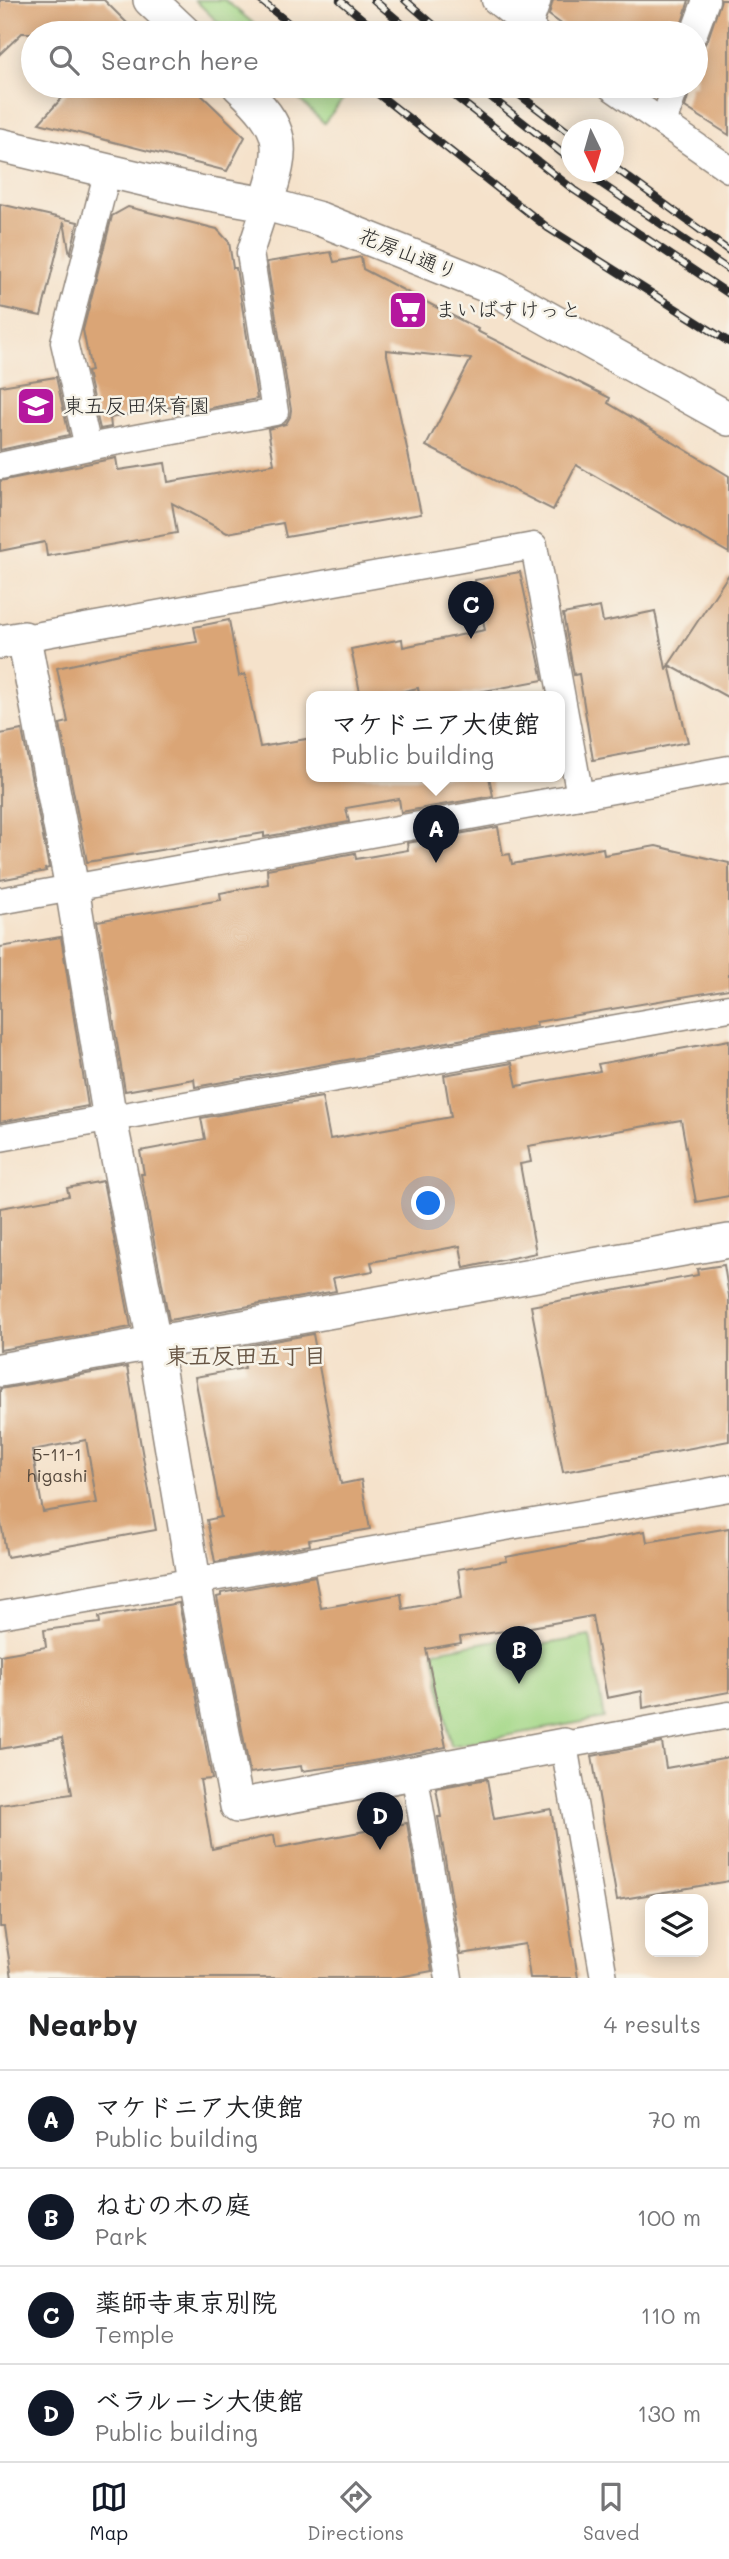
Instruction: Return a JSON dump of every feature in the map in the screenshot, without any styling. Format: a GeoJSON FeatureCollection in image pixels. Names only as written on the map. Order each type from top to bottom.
{"type":"FeatureCollection","features":[{"type":"Feature","properties":{"kind":"street"},"geometry":{"type":"LineString","coordinates":[[150,0],[172,21]]}},
{"type":"Feature","properties":{"kind":"street"},"geometry":{"type":"LineString","coordinates":[[495,0],[531,20]]}},
{"type":"Feature","properties":{"kind":"street"},"geometry":{"type":"LineString","coordinates":[[699,21],[706,0]]}},
{"type":"Feature","properties":{"kind":"street"},"geometry":{"type":"LineString","coordinates":[[0,466],[275,412],[250,253],[279,163],[278,140],[274,125],[252,98]]}},
{"type":"Feature","properties":{"kind":"street"},"geometry":{"type":"LineString","coordinates":[[628,98],[729,169]]}},
{"type":"Feature","properties":{"kind":"street"},"geometry":{"type":"LineString","coordinates":[[663,122],[672,98]]}},
{"type":"Feature","properties":{"kind":"street","name":"花房山通り"},"geometry":{"type":"LineString","coordinates":[[0,145],[194,191],[266,204],[320,219],[495,289],[729,419]]}},
{"type":"Feature","properties":{"kind":"street"},"geometry":{"type":"LineString","coordinates":[[88,447],[64,342],[108,170]]}},
{"type":"Feature","properties":{"kind":"street"},"geometry":{"type":"LineString","coordinates":[[561,691],[534,546],[12,640],[72,888],[110,1119],[154,1342],[194,1581],[237,1806],[729,1715]]}},
{"type":"Feature","properties":{"kind":"street"},"geometry":{"type":"LineString","coordinates":[[565,714],[580,796]]}},
{"type":"Feature","properties":{"kind":"street"},"geometry":{"type":"LineString","coordinates":[[0,901],[729,769]]}},
{"type":"Feature","properties":{"kind":"street"},"geometry":{"type":"LineString","coordinates":[[0,1138],[729,1008]]}},
{"type":"Feature","properties":{"kind":"street"},"geometry":{"type":"LineString","coordinates":[[0,1370],[729,1241]]}},
{"type":"Feature","properties":{"kind":"street"},"geometry":{"type":"LineString","coordinates":[[0,1615],[729,1488]]}},
{"type":"Feature","properties":{"kind":"street"},"geometry":{"type":"LineString","coordinates":[[564,1745],[604,1978]]}},
{"type":"Feature","properties":{"kind":"street"},"geometry":{"type":"LineString","coordinates":[[414,1772],[449,1978]]}},
{"type":"Feature","properties":{"kind":"green space"},"geometry":{"type":"Polygon","coordinates":[[[195,0],[225,0],[250,21],[217,21],[195,0]]]}},
{"type":"Feature","properties":{"kind":"green space"},"geometry":{"type":"Polygon","coordinates":[[[298,98],[343,99],[324,123],[298,98]]]}},
{"type":"Feature","properties":{"kind":"green space"},"geometry":{"type":"Polygon","coordinates":[[[590,1636],[604,1718],[451,1746],[434,1651],[516,1637],[519,1649],[590,1636]]]}},
{"type":"Feature","properties":{"kind":"building"},"geometry":{"type":"Polygon","coordinates":[[[0,0],[104,0],[125,21],[21,21],[21,34],[0,54],[0,0]]]}},
{"type":"Feature","properties":{"kind":"building"},"geometry":{"type":"Polygon","coordinates":[[[553,0],[689,0],[683,21],[557,21],[549,15],[553,0]]]}},
{"type":"Feature","properties":{"kind":"building"},"geometry":{"type":"Polygon","coordinates":[[[721,0],[729,0],[729,135],[685,107],[688,98],[708,98],[708,39],[721,0]]]}},
{"type":"Feature","properties":{"kind":"building"},"geometry":{"type":"Polygon","coordinates":[[[62,98],[204,98],[245,137],[227,171],[39,123],[62,98]]]}},
{"type":"Feature","properties":{"kind":"building"},"geometry":{"type":"Polygon","coordinates":[[[0,204],[78,222],[70,255],[64,222],[41,316],[0,307],[0,204]]]}},
{"type":"Feature","properties":{"kind":"building"},"geometry":{"type":"Polygon","coordinates":[[[128,207],[217,229],[229,242],[233,268],[236,268],[257,399],[190,412],[188,404],[110,418],[111,427],[100,429],[87,372],[91,371],[83,330],[112,216],[128,207]]]}},
{"type":"Feature","properties":{"kind":"building"},"geometry":{"type":"Polygon","coordinates":[[[331,252],[334,262],[361,257],[363,269],[478,329],[477,331],[610,398],[608,403],[729,476],[729,553],[576,465],[553,510],[426,446],[471,359],[386,350],[421,514],[286,537],[283,523],[227,533],[172,503],[177,533],[47,556],[45,542],[0,551],[0,481],[116,458],[118,470],[165,463],[168,482],[274,464],[268,429],[286,424],[291,410],[267,262],[331,252]]]}},
{"type":"Feature","properties":{"kind":"building"},"geometry":{"type":"Polygon","coordinates":[[[56,377],[69,435],[0,450],[0,386],[56,377]]]}},
{"type":"Feature","properties":{"kind":"building"},"geometry":{"type":"Polygon","coordinates":[[[520,572],[543,680],[484,691],[419,691],[418,688],[404,691],[360,691],[351,649],[402,639],[403,647],[485,630],[475,580],[520,572]]]}},
{"type":"Feature","properties":{"kind":"building"},"geometry":{"type":"Polygon","coordinates":[[[729,574],[729,698],[669,665],[688,742],[593,760],[579,674],[574,675],[563,614],[600,607],[603,622],[655,611],[666,669],[729,574]]]}},
{"type":"Feature","properties":{"kind":"building"},"geometry":{"type":"Polygon","coordinates":[[[229,620],[239,676],[245,674],[260,747],[306,739],[306,782],[490,782],[493,796],[401,812],[399,799],[346,808],[349,822],[87,862],[60,724],[68,722],[57,668],[120,654],[197,642],[194,627],[229,620]]]}},
{"type":"Feature","properties":{"kind":"building"},"geometry":{"type":"Polygon","coordinates":[[[22,730],[49,868],[45,869],[46,871],[0,880],[0,734],[22,730]]]}},
{"type":"Feature","properties":{"kind":"building"},"geometry":{"type":"Polygon","coordinates":[[[498,827],[503,855],[510,854],[512,864],[603,848],[604,855],[656,846],[729,863],[729,989],[536,1022],[537,1026],[195,1087],[194,1079],[125,1091],[97,921],[221,900],[220,893],[268,884],[267,869],[355,853],[356,859],[408,850],[407,843],[498,827]]]}},
{"type":"Feature","properties":{"kind":"building"},"geometry":{"type":"Polygon","coordinates":[[[61,937],[88,1106],[0,1122],[0,947],[61,937]]]}},
{"type":"Feature","properties":{"kind":"building"},"geometry":{"type":"Polygon","coordinates":[[[729,1040],[729,1196],[696,1202],[681,1120],[528,1146],[531,1162],[520,1164],[536,1253],[464,1268],[460,1246],[371,1262],[373,1271],[333,1278],[336,1291],[169,1320],[141,1174],[144,1174],[140,1151],[205,1139],[201,1118],[322,1097],[330,1139],[451,1117],[444,1075],[512,1063],[517,1086],[600,1071],[598,1064],[729,1040]]]}},
{"type":"Feature","properties":{"kind":"building"},"geometry":{"type":"Polygon","coordinates":[[[103,1181],[131,1327],[0,1350],[0,1208],[69,1196],[67,1188],[103,1181]]]}},
{"type":"Feature","properties":{"kind":"building"},"geometry":{"type":"Polygon","coordinates":[[[724,1265],[729,1296],[729,1441],[563,1472],[531,1306],[698,1275],[697,1269],[724,1265]]]}},
{"type":"Feature","properties":{"kind":"building"},"geometry":{"type":"Polygon","coordinates":[[[313,1334],[341,1484],[361,1480],[370,1529],[309,1540],[310,1545],[215,1562],[207,1520],[221,1517],[195,1377],[245,1368],[241,1347],[313,1334]]]}},
{"type":"Feature","properties":{"kind":"building"},"geometry":{"type":"Polygon","coordinates":[[[127,1367],[156,1530],[7,1557],[0,1518],[0,1389],[127,1367]],[[86,1440],[32,1450],[43,1512],[97,1503],[86,1440]]]}},
{"type":"Feature","properties":{"kind":"building"},"geometry":{"type":"Polygon","coordinates":[[[729,1528],[729,1692],[643,1708],[642,1691],[607,1698],[592,1616],[460,1637],[461,1643],[426,1649],[446,1747],[302,1771],[301,1766],[250,1773],[217,1597],[221,1596],[221,1593],[315,1576],[321,1608],[401,1594],[403,1609],[462,1598],[458,1569],[507,1561],[506,1557],[645,1531],[647,1542],[729,1528]]]}},
{"type":"Feature","properties":{"kind":"building"},"geometry":{"type":"Polygon","coordinates":[[[179,1603],[212,1779],[200,1780],[212,1849],[274,1835],[276,1848],[407,1823],[432,1971],[394,1978],[12,1978],[4,1927],[0,1927],[0,1805],[72,1794],[62,1738],[0,1749],[0,1655],[46,1647],[44,1630],[100,1623],[99,1617],[179,1603]]]}},
{"type":"Feature","properties":{"kind":"building"},"geometry":{"type":"Polygon","coordinates":[[[662,1743],[666,1768],[729,1757],[729,1881],[617,1900],[592,1756],[662,1743]]]}},
{"type":"Feature","properties":{"kind":"building"},"geometry":{"type":"Polygon","coordinates":[[[487,1779],[494,1819],[551,1809],[578,1978],[530,1978],[525,1944],[461,1954],[438,1817],[441,1817],[436,1788],[487,1779]]]}},
{"type":"Feature","properties":{"kind":"railway"},"geometry":{"type":"LineString","coordinates":[[260,0],[286,21]]}},
{"type":"Feature","properties":{"kind":"railway"},"geometry":{"type":"LineString","coordinates":[[340,0],[365,21]]}},
{"type":"Feature","properties":{"kind":"railway"},"geometry":{"type":"LineString","coordinates":[[374,0],[399,21]]}},
{"type":"Feature","properties":{"kind":"railway"},"geometry":{"type":"LineString","coordinates":[[405,0],[429,21]]}},
{"type":"Feature","properties":{"kind":"railway"},"geometry":{"type":"LineString","coordinates":[[383,98],[548,228],[729,342]]}},
{"type":"Feature","properties":{"kind":"railway"},"geometry":{"type":"LineString","coordinates":[[457,98],[574,190],[729,294]]}},
{"type":"Feature","properties":{"kind":"railway"},"geometry":{"type":"LineString","coordinates":[[492,98],[561,152]]}},
{"type":"Feature","properties":{"kind":"railway"},"geometry":{"type":"LineString","coordinates":[[524,98],[561,127]]}},
{"type":"Feature","properties":{"kind":"railway"},"geometry":{"type":"LineString","coordinates":[[624,174],[729,251]]}},
{"type":"Feature","properties":{"kind":"railway"},"geometry":{"type":"LineString","coordinates":[[599,182],[729,270]]}},
{"type":"Feature","properties":{"kind":"place","name":"まいばすけっと"},"geometry":{"type":"Point","coordinates":[408,310]}},
{"type":"Feature","properties":{"kind":"place","name":"東五反田保育園"},"geometry":{"type":"Point","coordinates":[36,406]}},
{"type":"Feature","properties":{"kind":"place","name":"薬師寺東京別院"},"geometry":{"type":"Point","coordinates":[471,639]}},
{"type":"Feature","properties":{"kind":"place","name":"マケドニア大使館"},"geometry":{"type":"Point","coordinates":[436,863]}},
{"type":"Feature","properties":{"kind":"place","name":"ねむの木の庭"},"geometry":{"type":"Point","coordinates":[519,1684]}},
{"type":"Feature","properties":{"kind":"place","name":"ベラルーシ大使館"},"geometry":{"type":"Point","coordinates":[380,1850]}},
{"type":"Feature","properties":{"kind":"district","name":"東五反田五丁目"},"geometry":{"type":"Point","coordinates":[246,1356]}}]}
